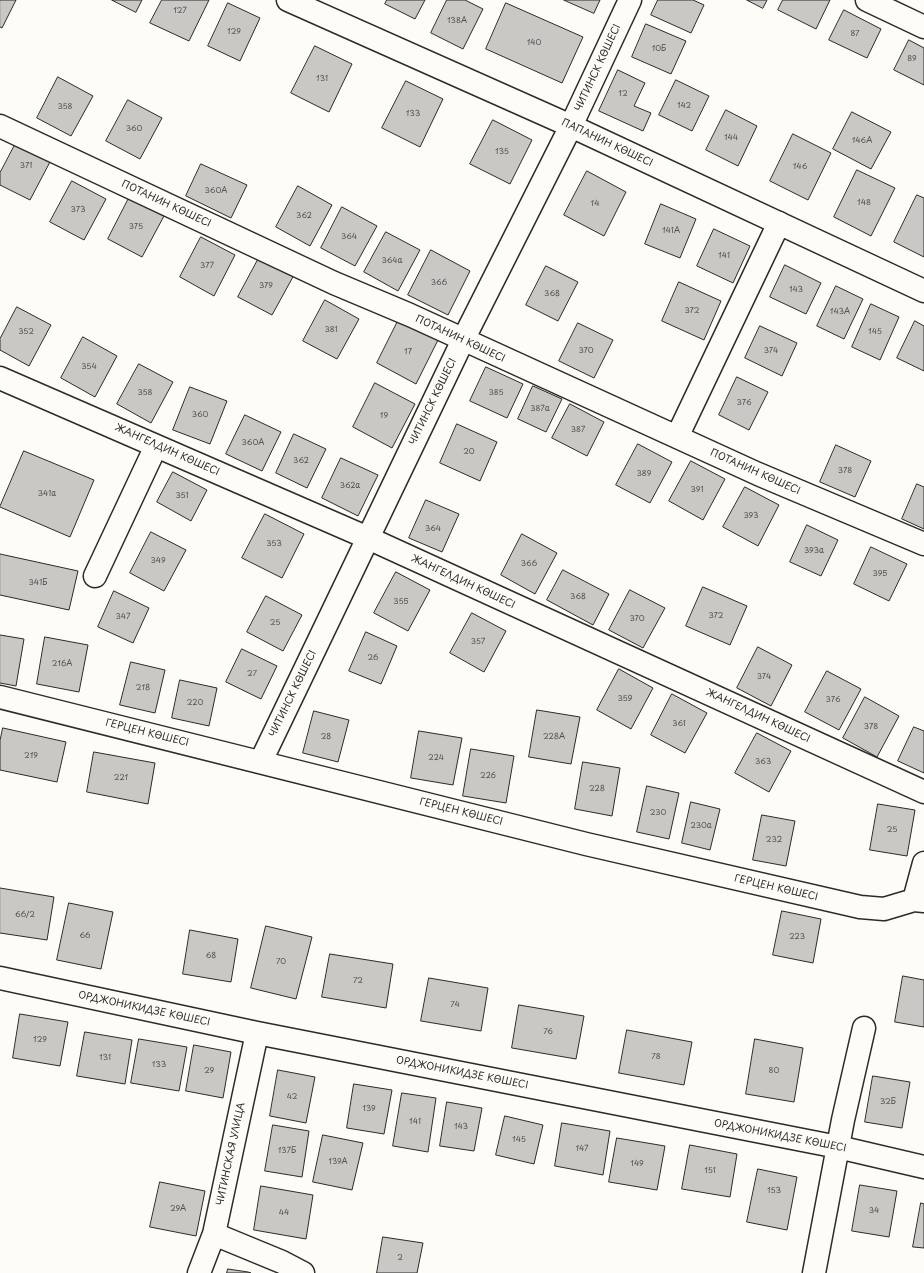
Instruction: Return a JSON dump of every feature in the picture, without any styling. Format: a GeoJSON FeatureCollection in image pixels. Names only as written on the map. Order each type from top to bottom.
{"type":"FeatureCollection","features":[{"type":"Feature","properties":{"kind":"street","name":"ПАПАНИН КӨШЕСІ"},"geometry":{"type":"LineString","coordinates":[[288,0],[571,126],[924,291]]}},
{"type":"Feature","properties":{"kind":"street","name":"ЧИТИНСК КӨШЕСІ"},"geometry":{"type":"LineString","coordinates":[[261,761],[463,340],[571,126],[630,0]]}},
{"type":"Feature","properties":{"kind":"street"},"geometry":{"type":"LineString","coordinates":[[867,0],[924,27]]}},
{"type":"Feature","properties":{"kind":"street","name":"ПОТАНИН КӨШЕСІ"},"geometry":{"type":"LineString","coordinates":[[0,126],[327,280],[410,315],[758,474],[924,544]]}},
{"type":"Feature","properties":{"kind":"street"},"geometry":{"type":"LineString","coordinates":[[677,437],[778,223]]}},
{"type":"Feature","properties":{"kind":"street","name":"ЖАНГЕЛДИН КӨШЕСІ"},"geometry":{"type":"LineString","coordinates":[[2,385],[156,446],[368,538],[924,792]]}},
{"type":"Feature","properties":{"kind":"street"},"geometry":{"type":"LineString","coordinates":[[95,576],[156,446]]}},
{"type":"Feature","properties":{"kind":"street","name":"ГЕРЦЕН КӨШЕСІ"},"geometry":{"type":"LineString","coordinates":[[0,697],[261,761],[586,844],[860,907],[884,909],[919,900]]}},
{"type":"Feature","properties":{"kind":"street"},"geometry":{"type":"LineString","coordinates":[[919,900],[924,863]]}},
{"type":"Feature","properties":{"kind":"street","name":"ОРДЖОНИКИДЗЕ КӨШЕСІ"},"geometry":{"type":"LineString","coordinates":[[0,978],[257,1033],[838,1147],[924,1167]]}},
{"type":"Feature","properties":{"kind":"street"},"geometry":{"type":"LineString","coordinates":[[814,1273],[843,1120],[864,1028]]}},
{"type":"Feature","properties":{"kind":"street","name":"ЧИТИНСКАЯ УЛИЦА"},"geometry":{"type":"LineString","coordinates":[[199,1273],[214,1234],[257,1033]]}},
{"type":"Feature","properties":{"kind":"street"},"geometry":{"type":"LineString","coordinates":[[214,1234],[282,1262],[303,1273]]}},
{"type":"Feature","properties":{"kind":"building"},"geometry":{"type":"Polygon","coordinates":[[[0,0],[16,0],[2,28],[0,27],[0,0]]]}},
{"type":"Feature","properties":{"kind":"building"},"geometry":{"type":"Polygon","coordinates":[[[112,0],[142,0],[136,12],[112,0]]]}},
{"type":"Feature","properties":{"kind":"building"},"geometry":{"type":"Polygon","coordinates":[[[162,0],[209,0],[189,41],[150,23],[162,0]]]}},
{"type":"Feature","properties":{"kind":"building"},"geometry":{"type":"Polygon","coordinates":[[[387,0],[425,0],[415,19],[385,4],[387,0]]]}},
{"type":"Feature","properties":{"kind":"building"},"geometry":{"type":"Polygon","coordinates":[[[447,0],[465,0],[483,9],[463,49],[431,33],[447,0]]]}},
{"type":"Feature","properties":{"kind":"building"},"geometry":{"type":"Polygon","coordinates":[[[564,0],[600,0],[594,13],[564,0]]]}},
{"type":"Feature","properties":{"kind":"building"},"geometry":{"type":"Polygon","coordinates":[[[658,0],[693,0],[704,5],[691,33],[651,15],[658,0]]]}},
{"type":"Feature","properties":{"kind":"building"},"geometry":{"type":"Polygon","coordinates":[[[747,0],[767,0],[763,8],[747,0]]]}},
{"type":"Feature","properties":{"kind":"building"},"geometry":{"type":"Polygon","coordinates":[[[783,0],[830,0],[816,29],[778,10],[783,0]]]}},
{"type":"Feature","properties":{"kind":"building"},"geometry":{"type":"Polygon","coordinates":[[[228,3],[260,18],[240,61],[208,46],[228,3]]]}},
{"type":"Feature","properties":{"kind":"building"},"geometry":{"type":"Polygon","coordinates":[[[506,3],[583,37],[562,83],[486,49],[506,3]]]}},
{"type":"Feature","properties":{"kind":"building"},"geometry":{"type":"Polygon","coordinates":[[[844,10],[881,29],[867,58],[829,40],[844,10]]]}},
{"type":"Feature","properties":{"kind":"building"},"geometry":{"type":"Polygon","coordinates":[[[646,24],[686,41],[671,74],[632,57],[646,24]]]}},
{"type":"Feature","properties":{"kind":"building"},"geometry":{"type":"Polygon","coordinates":[[[909,40],[924,48],[924,85],[894,70],[909,40]]]}},
{"type":"Feature","properties":{"kind":"building"},"geometry":{"type":"Polygon","coordinates":[[[315,46],[352,64],[329,112],[291,93],[315,46]]]}},
{"type":"Feature","properties":{"kind":"building"},"geometry":{"type":"Polygon","coordinates":[[[618,70],[645,83],[634,106],[651,113],[643,131],[599,111],[618,70]]]}},
{"type":"Feature","properties":{"kind":"building"},"geometry":{"type":"Polygon","coordinates":[[[58,77],[93,96],[71,136],[37,118],[58,77]]]}},
{"type":"Feature","properties":{"kind":"building"},"geometry":{"type":"Polygon","coordinates":[[[676,80],[709,96],[692,131],[659,115],[676,80]]]}},
{"type":"Feature","properties":{"kind":"building"},"geometry":{"type":"Polygon","coordinates":[[[406,81],[443,99],[420,147],[382,128],[406,81]]]}},
{"type":"Feature","properties":{"kind":"building"},"geometry":{"type":"Polygon","coordinates":[[[128,100],[162,118],[140,159],[106,141],[128,100]]]}},
{"type":"Feature","properties":{"kind":"building"},"geometry":{"type":"Polygon","coordinates":[[[726,110],[757,126],[738,166],[706,150],[726,110]]]}},
{"type":"Feature","properties":{"kind":"building"},"geometry":{"type":"Polygon","coordinates":[[[852,112],[891,132],[871,169],[833,149],[852,112]]]}},
{"type":"Feature","properties":{"kind":"building"},"geometry":{"type":"Polygon","coordinates":[[[493,120],[532,140],[510,184],[470,164],[493,120]]]}},
{"type":"Feature","properties":{"kind":"building"},"geometry":{"type":"Polygon","coordinates":[[[793,134],[831,153],[808,200],[770,181],[793,134]]]}},
{"type":"Feature","properties":{"kind":"building"},"geometry":{"type":"Polygon","coordinates":[[[17,141],[51,160],[30,200],[0,185],[0,173],[17,141]]]}},
{"type":"Feature","properties":{"kind":"building"},"geometry":{"type":"Polygon","coordinates":[[[201,164],[247,185],[231,218],[186,196],[201,164]]]}},
{"type":"Feature","properties":{"kind":"building"},"geometry":{"type":"Polygon","coordinates":[[[857,170],[895,188],[871,236],[834,217],[857,170]]]}},
{"type":"Feature","properties":{"kind":"building"},"geometry":{"type":"Polygon","coordinates":[[[587,171],[626,192],[604,236],[564,215],[587,171]]]}},
{"type":"Feature","properties":{"kind":"building"},"geometry":{"type":"Polygon","coordinates":[[[72,181],[106,199],[84,240],[50,222],[72,181]]]}},
{"type":"Feature","properties":{"kind":"building"},"geometry":{"type":"Polygon","coordinates":[[[298,186],[332,205],[310,246],[276,227],[298,186]]]}},
{"type":"Feature","properties":{"kind":"building"},"geometry":{"type":"Polygon","coordinates":[[[917,195],[924,198],[924,257],[894,242],[917,195]]]}},
{"type":"Feature","properties":{"kind":"building"},"geometry":{"type":"Polygon","coordinates":[[[129,198],[164,216],[142,257],[108,239],[129,198]]]}},
{"type":"Feature","properties":{"kind":"building"},"geometry":{"type":"Polygon","coordinates":[[[661,204],[696,219],[680,258],[645,244],[661,204]]]}},
{"type":"Feature","properties":{"kind":"building"},"geometry":{"type":"Polygon","coordinates":[[[342,207],[377,226],[355,266],[321,248],[342,207]]]}},
{"type":"Feature","properties":{"kind":"building"},"geometry":{"type":"Polygon","coordinates":[[[714,229],[750,246],[733,283],[697,266],[714,229]]]}},
{"type":"Feature","properties":{"kind":"building"},"geometry":{"type":"Polygon","coordinates":[[[386,232],[420,250],[398,291],[364,272],[386,232]]]}},
{"type":"Feature","properties":{"kind":"building"},"geometry":{"type":"Polygon","coordinates":[[[201,237],[235,255],[214,296],[180,277],[201,237]]]}},
{"type":"Feature","properties":{"kind":"building"},"geometry":{"type":"Polygon","coordinates":[[[431,250],[470,271],[448,315],[408,295],[431,250]]]}},
{"type":"Feature","properties":{"kind":"building"},"geometry":{"type":"Polygon","coordinates":[[[260,256],[294,275],[272,315],[238,297],[260,256]]]}},
{"type":"Feature","properties":{"kind":"building"},"geometry":{"type":"Polygon","coordinates":[[[785,265],[821,283],[806,314],[770,297],[785,265]]]}},
{"type":"Feature","properties":{"kind":"building"},"geometry":{"type":"Polygon","coordinates":[[[546,266],[578,282],[558,321],[526,305],[546,266]]]}},
{"type":"Feature","properties":{"kind":"building"},"geometry":{"type":"Polygon","coordinates":[[[679,282],[721,301],[704,340],[662,321],[679,282]]]}},
{"type":"Feature","properties":{"kind":"building"},"geometry":{"type":"Polygon","coordinates":[[[836,286],[863,299],[844,339],[817,326],[836,286]]]}},
{"type":"Feature","properties":{"kind":"building"},"geometry":{"type":"Polygon","coordinates":[[[325,300],[359,319],[337,359],[303,341],[325,300]]]}},
{"type":"Feature","properties":{"kind":"building"},"geometry":{"type":"Polygon","coordinates":[[[871,304],[899,317],[880,360],[852,347],[871,304]]]}},
{"type":"Feature","properties":{"kind":"building"},"geometry":{"type":"Polygon","coordinates":[[[17,307],[51,325],[29,366],[0,350],[0,339],[17,307]]]}},
{"type":"Feature","properties":{"kind":"building"},"geometry":{"type":"Polygon","coordinates":[[[399,319],[438,340],[416,384],[377,363],[399,319]]]}},
{"type":"Feature","properties":{"kind":"building"},"geometry":{"type":"Polygon","coordinates":[[[915,321],[924,326],[924,371],[897,358],[915,321]]]}},
{"type":"Feature","properties":{"kind":"building"},"geometry":{"type":"Polygon","coordinates":[[[578,323],[613,340],[594,378],[559,361],[578,323]]]}},
{"type":"Feature","properties":{"kind":"building"},"geometry":{"type":"Polygon","coordinates":[[[760,326],[797,343],[782,376],[745,358],[760,326]]]}},
{"type":"Feature","properties":{"kind":"building"},"geometry":{"type":"Polygon","coordinates":[[[83,337],[117,356],[95,397],[61,378],[83,337]]]}},
{"type":"Feature","properties":{"kind":"building"},"geometry":{"type":"Polygon","coordinates":[[[139,364],[173,382],[151,423],[117,404],[139,364]]]}},
{"type":"Feature","properties":{"kind":"building"},"geometry":{"type":"Polygon","coordinates":[[[486,367],[523,384],[507,418],[470,401],[486,367]]]}},
{"type":"Feature","properties":{"kind":"building"},"geometry":{"type":"Polygon","coordinates":[[[737,377],[768,392],[749,430],[719,415],[737,377]]]}},
{"type":"Feature","properties":{"kind":"building"},"geometry":{"type":"Polygon","coordinates":[[[375,383],[415,404],[392,448],[353,427],[375,383]]]}},
{"type":"Feature","properties":{"kind":"building"},"geometry":{"type":"Polygon","coordinates":[[[533,386],[562,399],[546,432],[518,419],[533,386]]]}},
{"type":"Feature","properties":{"kind":"building"},"geometry":{"type":"Polygon","coordinates":[[[190,387],[227,401],[210,444],[173,430],[190,387]]]}},
{"type":"Feature","properties":{"kind":"building"},"geometry":{"type":"Polygon","coordinates":[[[570,404],[604,422],[587,456],[552,438],[570,404]]]}},
{"type":"Feature","properties":{"kind":"building"},"geometry":{"type":"Polygon","coordinates":[[[245,415],[281,432],[262,471],[226,454],[245,415]]]}},
{"type":"Feature","properties":{"kind":"building"},"geometry":{"type":"Polygon","coordinates":[[[457,424],[497,442],[480,481],[440,463],[457,424]]]}},
{"type":"Feature","properties":{"kind":"building"},"geometry":{"type":"Polygon","coordinates":[[[294,434],[326,449],[307,488],[276,473],[294,434]]]}},
{"type":"Feature","properties":{"kind":"building"},"geometry":{"type":"Polygon","coordinates":[[[638,444],[672,462],[650,503],[616,485],[638,444]]]}},
{"type":"Feature","properties":{"kind":"building"},"geometry":{"type":"Polygon","coordinates":[[[836,445],[871,461],[855,497],[820,482],[836,445]]]}},
{"type":"Feature","properties":{"kind":"building"},"geometry":{"type":"Polygon","coordinates":[[[24,451],[94,480],[70,537],[0,507],[24,451]]]}},
{"type":"Feature","properties":{"kind":"building"},"geometry":{"type":"Polygon","coordinates":[[[341,458],[378,475],[358,516],[322,498],[341,458]]]}},
{"type":"Feature","properties":{"kind":"building"},"geometry":{"type":"Polygon","coordinates":[[[691,461],[725,479],[703,520],[669,501],[691,461]]]}},
{"type":"Feature","properties":{"kind":"building"},"geometry":{"type":"Polygon","coordinates":[[[173,472],[207,490],[191,521],[157,502],[173,472]]]}},
{"type":"Feature","properties":{"kind":"building"},"geometry":{"type":"Polygon","coordinates":[[[917,484],[924,487],[924,529],[902,519],[917,484]]]}},
{"type":"Feature","properties":{"kind":"building"},"geometry":{"type":"Polygon","coordinates":[[[745,487],[779,505],[758,546],[723,527],[745,487]]]}},
{"type":"Feature","properties":{"kind":"building"},"geometry":{"type":"Polygon","coordinates":[[[426,500],[459,514],[442,552],[409,538],[426,500]]]}},
{"type":"Feature","properties":{"kind":"building"},"geometry":{"type":"Polygon","coordinates":[[[265,514],[304,534],[282,578],[242,558],[265,514]]]}},
{"type":"Feature","properties":{"kind":"building"},"geometry":{"type":"Polygon","coordinates":[[[807,525],[838,540],[821,576],[790,562],[807,525]]]}},
{"type":"Feature","properties":{"kind":"building"},"geometry":{"type":"Polygon","coordinates":[[[151,532],[186,550],[164,591],[130,573],[151,532]]]}},
{"type":"Feature","properties":{"kind":"building"},"geometry":{"type":"Polygon","coordinates":[[[522,534],[557,553],[535,594],[501,575],[522,534]]]}},
{"type":"Feature","properties":{"kind":"building"},"geometry":{"type":"Polygon","coordinates":[[[871,547],[907,564],[889,601],[854,584],[871,547]]]}},
{"type":"Feature","properties":{"kind":"building"},"geometry":{"type":"Polygon","coordinates":[[[0,554],[78,571],[69,610],[0,595],[0,554]]]}},
{"type":"Feature","properties":{"kind":"building"},"geometry":{"type":"Polygon","coordinates":[[[563,570],[609,594],[593,625],[547,600],[563,570]]]}},
{"type":"Feature","properties":{"kind":"building"},"geometry":{"type":"Polygon","coordinates":[[[396,572],[430,590],[408,631],[374,613],[396,572]]]}},
{"type":"Feature","properties":{"kind":"building"},"geometry":{"type":"Polygon","coordinates":[[[703,587],[747,606],[730,645],[686,626],[703,587]]]}},
{"type":"Feature","properties":{"kind":"building"},"geometry":{"type":"Polygon","coordinates":[[[630,590],[665,608],[643,648],[609,630],[630,590]]]}},
{"type":"Feature","properties":{"kind":"building"},"geometry":{"type":"Polygon","coordinates":[[[114,591],[149,608],[133,643],[98,627],[114,591]]]}},
{"type":"Feature","properties":{"kind":"building"},"geometry":{"type":"Polygon","coordinates":[[[266,596],[302,615],[283,651],[247,632],[266,596]]]}},
{"type":"Feature","properties":{"kind":"building"},"geometry":{"type":"Polygon","coordinates":[[[472,613],[506,631],[484,672],[450,653],[472,613]]]}},
{"type":"Feature","properties":{"kind":"building"},"geometry":{"type":"Polygon","coordinates":[[[366,632],[397,646],[381,684],[349,671],[366,632]]]}},
{"type":"Feature","properties":{"kind":"building"},"geometry":{"type":"Polygon","coordinates":[[[0,635],[24,639],[16,686],[0,683],[0,635]]]}},
{"type":"Feature","properties":{"kind":"building"},"geometry":{"type":"Polygon","coordinates":[[[45,637],[88,645],[79,692],[37,684],[45,637]]]}},
{"type":"Feature","properties":{"kind":"building"},"geometry":{"type":"Polygon","coordinates":[[[758,647],[792,665],[771,706],[737,688],[758,647]]]}},
{"type":"Feature","properties":{"kind":"building"},"geometry":{"type":"Polygon","coordinates":[[[242,649],[277,666],[261,699],[226,682],[242,649]]]}},
{"type":"Feature","properties":{"kind":"building"},"geometry":{"type":"Polygon","coordinates":[[[131,662],[165,670],[155,713],[120,705],[131,662]]]}},
{"type":"Feature","properties":{"kind":"building"},"geometry":{"type":"Polygon","coordinates":[[[619,669],[653,688],[631,729],[597,710],[619,669]]]}},
{"type":"Feature","properties":{"kind":"building"},"geometry":{"type":"Polygon","coordinates":[[[827,671],[861,689],[839,730],[805,712],[827,671]]]}},
{"type":"Feature","properties":{"kind":"building"},"geometry":{"type":"Polygon","coordinates":[[[180,680],[217,688],[209,726],[172,718],[180,680]]]}},
{"type":"Feature","properties":{"kind":"building"},"geometry":{"type":"Polygon","coordinates":[[[672,694],[707,713],[685,753],[651,735],[672,694]]]}},
{"type":"Feature","properties":{"kind":"building"},"geometry":{"type":"Polygon","coordinates":[[[865,697],[899,716],[877,757],[843,738],[865,697]]]}},
{"type":"Feature","properties":{"kind":"building"},"geometry":{"type":"Polygon","coordinates":[[[537,710],[580,717],[571,764],[529,757],[537,710]]]}},
{"type":"Feature","properties":{"kind":"building"},"geometry":{"type":"Polygon","coordinates":[[[314,711],[349,720],[338,762],[303,753],[314,711]]]}},
{"type":"Feature","properties":{"kind":"building"},"geometry":{"type":"Polygon","coordinates":[[[914,727],[924,731],[924,773],[898,761],[914,727]]]}},
{"type":"Feature","properties":{"kind":"building"},"geometry":{"type":"Polygon","coordinates":[[[3,728],[66,742],[57,782],[0,770],[0,741],[3,728]]]}},
{"type":"Feature","properties":{"kind":"building"},"geometry":{"type":"Polygon","coordinates":[[[419,731],[462,738],[453,785],[411,778],[419,731]]]}},
{"type":"Feature","properties":{"kind":"building"},"geometry":{"type":"Polygon","coordinates":[[[757,733],[791,751],[769,792],[735,773],[757,733]]]}},
{"type":"Feature","properties":{"kind":"building"},"geometry":{"type":"Polygon","coordinates":[[[471,749],[514,756],[506,803],[463,796],[471,749]]]}},
{"type":"Feature","properties":{"kind":"building"},"geometry":{"type":"Polygon","coordinates":[[[94,752],[155,763],[148,804],[87,792],[94,752]]]}},
{"type":"Feature","properties":{"kind":"building"},"geometry":{"type":"Polygon","coordinates":[[[583,762],[620,768],[612,816],[575,809],[583,762]]]}},
{"type":"Feature","properties":{"kind":"building"},"geometry":{"type":"Polygon","coordinates":[[[647,786],[679,793],[669,839],[637,832],[647,786]]]}},
{"type":"Feature","properties":{"kind":"building"},"geometry":{"type":"Polygon","coordinates":[[[691,802],[720,809],[710,850],[682,843],[691,802]]]}},
{"type":"Feature","properties":{"kind":"building"},"geometry":{"type":"Polygon","coordinates":[[[878,804],[915,810],[907,856],[870,850],[878,804]]]}},
{"type":"Feature","properties":{"kind":"building"},"geometry":{"type":"Polygon","coordinates":[[[762,815],[795,821],[786,866],[753,860],[762,815]]]}},
{"type":"Feature","properties":{"kind":"building"},"geometry":{"type":"Polygon","coordinates":[[[0,888],[54,897],[47,940],[0,933],[0,888]]]}},
{"type":"Feature","properties":{"kind":"building"},"geometry":{"type":"Polygon","coordinates":[[[69,903],[113,912],[101,969],[57,960],[69,903]]]}},
{"type":"Feature","properties":{"kind":"building"},"geometry":{"type":"Polygon","coordinates":[[[782,911],[821,919],[813,963],[773,955],[782,911]]]}},
{"type":"Feature","properties":{"kind":"building"},"geometry":{"type":"Polygon","coordinates":[[[266,926],[312,937],[296,999],[251,988],[266,926]]]}},
{"type":"Feature","properties":{"kind":"building"},"geometry":{"type":"Polygon","coordinates":[[[190,930],[238,939],[231,982],[183,974],[190,930]]]}},
{"type":"Feature","properties":{"kind":"building"},"geometry":{"type":"Polygon","coordinates":[[[330,954],[393,964],[386,1008],[322,997],[330,954]]]}},
{"type":"Feature","properties":{"kind":"building"},"geometry":{"type":"Polygon","coordinates":[[[903,976],[924,980],[924,1027],[895,1022],[903,976]]]}},
{"type":"Feature","properties":{"kind":"building"},"geometry":{"type":"Polygon","coordinates":[[[429,978],[488,988],[481,1031],[421,1021],[429,978]]]}},
{"type":"Feature","properties":{"kind":"building"},"geometry":{"type":"Polygon","coordinates":[[[519,1005],[584,1016],[576,1059],[512,1048],[519,1005]]]}},
{"type":"Feature","properties":{"kind":"building"},"geometry":{"type":"Polygon","coordinates":[[[20,1014],[68,1022],[60,1066],[13,1058],[20,1014]]]}},
{"type":"Feature","properties":{"kind":"building"},"geometry":{"type":"Polygon","coordinates":[[[627,1030],[692,1042],[684,1085],[619,1073],[627,1030]]]}},
{"type":"Feature","properties":{"kind":"building"},"geometry":{"type":"Polygon","coordinates":[[[85,1032],[132,1040],[125,1084],[77,1076],[85,1032]]]}},
{"type":"Feature","properties":{"kind":"building"},"geometry":{"type":"Polygon","coordinates":[[[139,1039],[187,1047],[179,1091],[131,1083],[139,1039]]]}},
{"type":"Feature","properties":{"kind":"building"},"geometry":{"type":"Polygon","coordinates":[[[755,1039],[803,1048],[794,1102],[746,1094],[755,1039]]]}},
{"type":"Feature","properties":{"kind":"building"},"geometry":{"type":"Polygon","coordinates":[[[194,1045],[231,1052],[223,1098],[186,1091],[194,1045]]]}},
{"type":"Feature","properties":{"kind":"building"},"geometry":{"type":"Polygon","coordinates":[[[278,1070],[315,1077],[306,1123],[270,1116],[278,1070]]]}},
{"type":"Feature","properties":{"kind":"building"},"geometry":{"type":"Polygon","coordinates":[[[873,1076],[910,1082],[902,1128],[865,1122],[873,1076]]]}},
{"type":"Feature","properties":{"kind":"building"},"geometry":{"type":"Polygon","coordinates":[[[354,1084],[392,1090],[384,1134],[347,1128],[354,1084]]]}},
{"type":"Feature","properties":{"kind":"building"},"geometry":{"type":"Polygon","coordinates":[[[402,1093],[436,1098],[428,1152],[393,1146],[402,1093]]]}},
{"type":"Feature","properties":{"kind":"building"},"geometry":{"type":"Polygon","coordinates":[[[447,1102],[482,1108],[474,1151],[440,1146],[447,1102]]]}},
{"type":"Feature","properties":{"kind":"building"},"geometry":{"type":"Polygon","coordinates":[[[505,1116],[543,1125],[534,1164],[496,1155],[505,1116]]]}},
{"type":"Feature","properties":{"kind":"building"},"geometry":{"type":"Polygon","coordinates":[[[562,1123],[610,1131],[603,1175],[555,1166],[562,1123]]]}},
{"type":"Feature","properties":{"kind":"building"},"geometry":{"type":"Polygon","coordinates":[[[273,1125],[309,1131],[302,1177],[265,1171],[273,1125]]]}},
{"type":"Feature","properties":{"kind":"building"},"geometry":{"type":"Polygon","coordinates":[[[323,1135],[363,1143],[352,1190],[313,1182],[323,1135]]]}},
{"type":"Feature","properties":{"kind":"building"},"geometry":{"type":"Polygon","coordinates":[[[617,1138],[665,1146],[657,1190],[609,1182],[617,1138]]]}},
{"type":"Feature","properties":{"kind":"building"},"geometry":{"type":"Polygon","coordinates":[[[690,1145],[737,1154],[730,1197],[682,1189],[690,1145]]]}},
{"type":"Feature","properties":{"kind":"building"},"geometry":{"type":"Polygon","coordinates":[[[758,1169],[797,1177],[787,1230],[747,1222],[758,1169]]]}},
{"type":"Feature","properties":{"kind":"building"},"geometry":{"type":"Polygon","coordinates":[[[160,1182],[205,1191],[196,1236],[150,1227],[160,1182]]]}},
{"type":"Feature","properties":{"kind":"building"},"geometry":{"type":"Polygon","coordinates":[[[860,1185],[897,1191],[889,1237],[852,1231],[860,1185]]]}},
{"type":"Feature","properties":{"kind":"building"},"geometry":{"type":"Polygon","coordinates":[[[261,1186],[313,1195],[306,1239],[254,1230],[261,1186]]]}},
{"type":"Feature","properties":{"kind":"building"},"geometry":{"type":"Polygon","coordinates":[[[921,1203],[924,1204],[924,1248],[913,1247],[921,1203]]]}},
{"type":"Feature","properties":{"kind":"building"},"geometry":{"type":"Polygon","coordinates":[[[383,1237],[423,1243],[417,1273],[377,1273],[383,1237]]]}},
{"type":"Feature","properties":{"kind":"building"},"geometry":{"type":"Polygon","coordinates":[[[228,1269],[248,1272],[251,1273],[227,1273],[228,1269]]]}}]}
